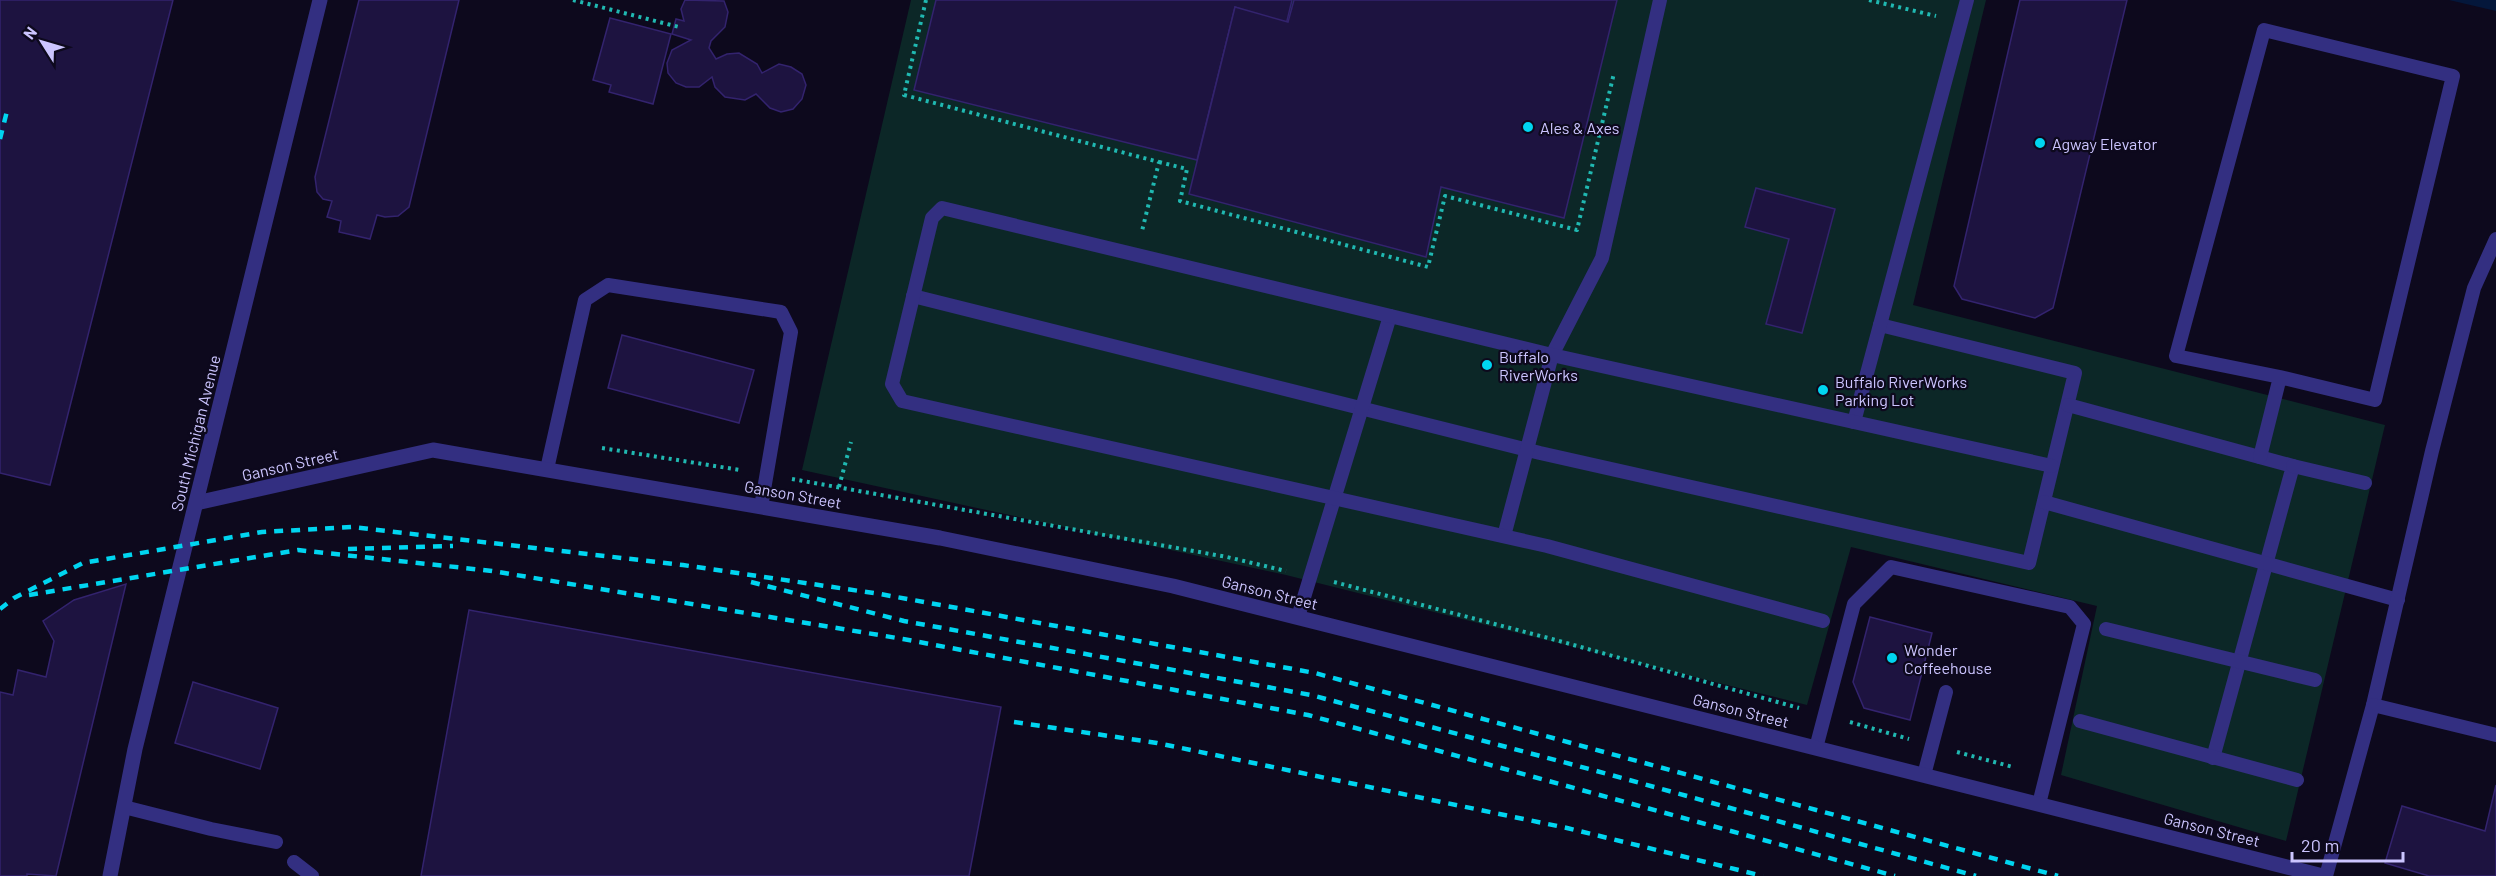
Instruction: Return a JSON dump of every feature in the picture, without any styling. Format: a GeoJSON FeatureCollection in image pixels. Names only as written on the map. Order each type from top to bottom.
{"type":"FeatureCollection","features":[{"type":"Feature","properties":{"kind":"street","name":"South Michigan Avenue"},"geometry":{"type":"LineString","coordinates":[[110,876],[135,749],[320,0]]}},
{"type":"Feature","properties":{"kind":"street","name":"Ganson Street"},"geometry":{"type":"LineString","coordinates":[[196,503],[433,450],[940,538],[1162,583],[2325,876]]}},
{"type":"Feature","properties":{"kind":"lane"},"geometry":{"type":"LineString","coordinates":[[1504,536],[1552,355],[1602,258],[1660,0]]}},
{"type":"Feature","properties":{"kind":"lane"},"geometry":{"type":"LineString","coordinates":[[1854,422],[1967,0]]}},
{"type":"Feature","properties":{"kind":"lane"},"geometry":{"type":"LineString","coordinates":[[2264,30],[2453,76],[2375,400],[2280,377],[2176,356],[2264,30]]}},
{"type":"Feature","properties":{"kind":"lane"},"geometry":{"type":"LineString","coordinates":[[1823,621],[1504,536],[902,401],[891,384],[932,218],[942,208],[1552,355],[2052,466]]}},
{"type":"Feature","properties":{"kind":"lane"},"geometry":{"type":"LineString","coordinates":[[2325,876],[2373,705],[2432,451],[2474,288],[2496,239]]}},
{"type":"Feature","properties":{"kind":"lane"},"geometry":{"type":"LineString","coordinates":[[547,470],[585,300],[608,285],[781,312],[791,332],[761,507]]}},
{"type":"Feature","properties":{"kind":"lane"},"geometry":{"type":"LineString","coordinates":[[913,296],[1528,450],[2029,563],[2075,373],[1880,325]]}},
{"type":"Feature","properties":{"kind":"lane"},"geometry":{"type":"LineString","coordinates":[[1298,617],[1390,316]]}},
{"type":"Feature","properties":{"kind":"lane"},"geometry":{"type":"LineString","coordinates":[[2260,457],[2280,377]]}},
{"type":"Feature","properties":{"kind":"lane"},"geometry":{"type":"LineString","coordinates":[[2068,405],[2293,466],[2365,483]]}},
{"type":"Feature","properties":{"kind":"lane"},"geometry":{"type":"LineString","coordinates":[[2213,758],[2293,466]]}},
{"type":"Feature","properties":{"kind":"lane"},"geometry":{"type":"LineString","coordinates":[[2044,502],[2398,600]]}},
{"type":"Feature","properties":{"kind":"lane"},"geometry":{"type":"LineString","coordinates":[[1816,748],[1854,604],[1891,567],[2070,607],[2084,624],[2039,804]]}},
{"type":"Feature","properties":{"kind":"lane"},"geometry":{"type":"LineString","coordinates":[[2106,629],[2315,680]]}},
{"type":"Feature","properties":{"kind":"lane"},"geometry":{"type":"LineString","coordinates":[[1924,775],[1946,692]]}},
{"type":"Feature","properties":{"kind":"lane"},"geometry":{"type":"LineString","coordinates":[[2373,705],[2496,735]]}},
{"type":"Feature","properties":{"kind":"lane"},"geometry":{"type":"LineString","coordinates":[[2079,721],[2297,780]]}},
{"type":"Feature","properties":{"kind":"lane"},"geometry":{"type":"LineString","coordinates":[[124,807],[211,829],[276,842]]}},
{"type":"Feature","properties":{"kind":"lane"},"geometry":{"type":"LineString","coordinates":[[294,862],[312,876]]}},
{"type":"Feature","properties":{"kind":"path"},"geometry":{"type":"LineString","coordinates":[[573,0],[679,27]]}},
{"type":"Feature","properties":{"kind":"path"},"geometry":{"type":"LineString","coordinates":[[926,0],[904,95],[1187,169],[1180,201],[1428,267],[1445,196],[1577,230],[1615,69]]}},
{"type":"Feature","properties":{"kind":"path"},"geometry":{"type":"LineString","coordinates":[[1869,0],[1961,22]]}},
{"type":"Feature","properties":{"kind":"path"},"geometry":{"type":"LineString","coordinates":[[1136,255],[1159,162]]}},
{"type":"Feature","properties":{"kind":"path"},"geometry":{"type":"LineString","coordinates":[[839,488],[851,442]]}},
{"type":"Feature","properties":{"kind":"path"},"geometry":{"type":"LineString","coordinates":[[602,448],[766,474],[1227,557],[1311,576],[1552,639],[2046,776]]}},
{"type":"Feature","properties":{"kind":"green space","name":"Buffalo RiverWorks"},"geometry":{"type":"Polygon","coordinates":[[[911,0],[1986,0],[1913,305],[2385,425],[2286,841],[2061,775],[2097,606],[1851,547],[1807,705],[1286,575],[802,470],[911,0]]]}},
{"type":"Feature","properties":{"kind":"water"},"geometry":{"type":"Polygon","coordinates":[[[2449,0],[2496,0],[2496,11],[2449,0]]]}},
{"type":"Feature","properties":{"kind":"building"},"geometry":{"type":"Polygon","coordinates":[[[0,0],[173,0],[50,485],[0,473],[0,0]]]}},
{"type":"Feature","properties":{"kind":"building"},"geometry":{"type":"Polygon","coordinates":[[[359,0],[459,0],[409,207],[398,216],[377,215],[370,239],[339,232],[341,221],[327,217],[332,201],[323,199],[317,192],[315,177],[359,0]]]}},
{"type":"Feature","properties":{"kind":"building"},"geometry":{"type":"Polygon","coordinates":[[[685,0],[724,1],[728,12],[725,27],[711,41],[709,48],[716,59],[727,54],[739,53],[757,64],[762,73],[779,64],[791,67],[802,74],[806,85],[802,99],[793,109],[781,112],[770,108],[756,94],[745,100],[725,97],[715,87],[712,77],[699,87],[686,87],[676,83],[668,73],[667,63],[672,50],[691,40],[672,34],[676,19],[684,21],[681,9],[685,0]]]}},
{"type":"Feature","properties":{"kind":"building"},"geometry":{"type":"Polygon","coordinates":[[[936,0],[1292,0],[1286,25],[1235,7],[1197,160],[914,90],[936,0]]]}},
{"type":"Feature","properties":{"kind":"building"},"geometry":{"type":"Polygon","coordinates":[[[1294,0],[1617,0],[1564,218],[1441,187],[1426,257],[1189,194],[1235,7],[1288,22],[1294,0]]]}},
{"type":"Feature","properties":{"kind":"building","name":"Agway Elevator"},"geometry":{"type":"Polygon","coordinates":[[[2020,0],[2127,0],[2053,308],[2035,318],[1962,299],[1954,286],[2020,0]]]}},
{"type":"Feature","properties":{"kind":"building"},"geometry":{"type":"Polygon","coordinates":[[[610,18],[671,34],[653,104],[609,92],[611,85],[593,80],[610,18]]]}},
{"type":"Feature","properties":{"kind":"building"},"geometry":{"type":"Polygon","coordinates":[[[1756,188],[1835,209],[1802,333],[1766,324],[1789,239],[1745,227],[1756,188]]]}},
{"type":"Feature","properties":{"kind":"building"},"geometry":{"type":"Polygon","coordinates":[[[622,335],[754,370],[739,423],[608,388],[622,335]]]}},
{"type":"Feature","properties":{"kind":"building"},"geometry":{"type":"Polygon","coordinates":[[[126,584],[56,876],[27,874],[27,876],[0,876],[0,692],[13,695],[18,670],[46,677],[54,641],[43,621],[74,600],[126,584]]]}},
{"type":"Feature","properties":{"kind":"building"},"geometry":{"type":"Polygon","coordinates":[[[469,610],[1001,707],[969,876],[421,876],[469,610]]]}},
{"type":"Feature","properties":{"kind":"building","name":"Wonder Coffeehouse"},"geometry":{"type":"Polygon","coordinates":[[[1870,617],[1932,633],[1910,720],[1864,708],[1853,682],[1870,617]]]}},
{"type":"Feature","properties":{"kind":"building"},"geometry":{"type":"Polygon","coordinates":[[[193,682],[278,708],[260,769],[175,743],[193,682]]]}},
{"type":"Feature","properties":{"kind":"building"},"geometry":{"type":"Polygon","coordinates":[[[2496,785],[2496,876],[2429,876],[2385,863],[2402,806],[2485,831],[2496,785]]]}},
{"type":"Feature","properties":{"kind":"railway"},"geometry":{"type":"LineString","coordinates":[[0,139],[7,111]]}},
{"type":"Feature","properties":{"kind":"railway"},"geometry":{"type":"LineString","coordinates":[[0,609],[14,598],[83,563],[262,532],[352,527],[683,565],[880,594],[1315,673],[2058,876]]}},
{"type":"Feature","properties":{"kind":"railway"},"geometry":{"type":"LineString","coordinates":[[348,549],[453,546]]}},
{"type":"Feature","properties":{"kind":"railway"},"geometry":{"type":"LineString","coordinates":[[29,595],[298,550],[492,571],[903,639],[1308,715],[1895,876]]}},
{"type":"Feature","properties":{"kind":"railway"},"geometry":{"type":"LineString","coordinates":[[751,582],[904,621],[1311,695],[1976,876]]}},
{"type":"Feature","properties":{"kind":"railway"},"geometry":{"type":"LineString","coordinates":[[1014,722],[1157,743],[1567,828],[1763,876]]}},
{"type":"Feature","properties":{"kind":"place","name":"Ales & Axes"},"geometry":{"type":"Point","coordinates":[1528,127]}},
{"type":"Feature","properties":{"kind":"place","name":"Agway Elevator"},"geometry":{"type":"Point","coordinates":[2040,143]}},
{"type":"Feature","properties":{"kind":"place","name":"Buffalo RiverWorks"},"geometry":{"type":"Point","coordinates":[1487,365]}},
{"type":"Feature","properties":{"kind":"place","name":"Buffalo RiverWorks Parking Lot"},"geometry":{"type":"Point","coordinates":[1823,390]}},
{"type":"Feature","properties":{"kind":"place","name":"Wonder Coffeehouse"},"geometry":{"type":"Point","coordinates":[1892,658]}}]}
